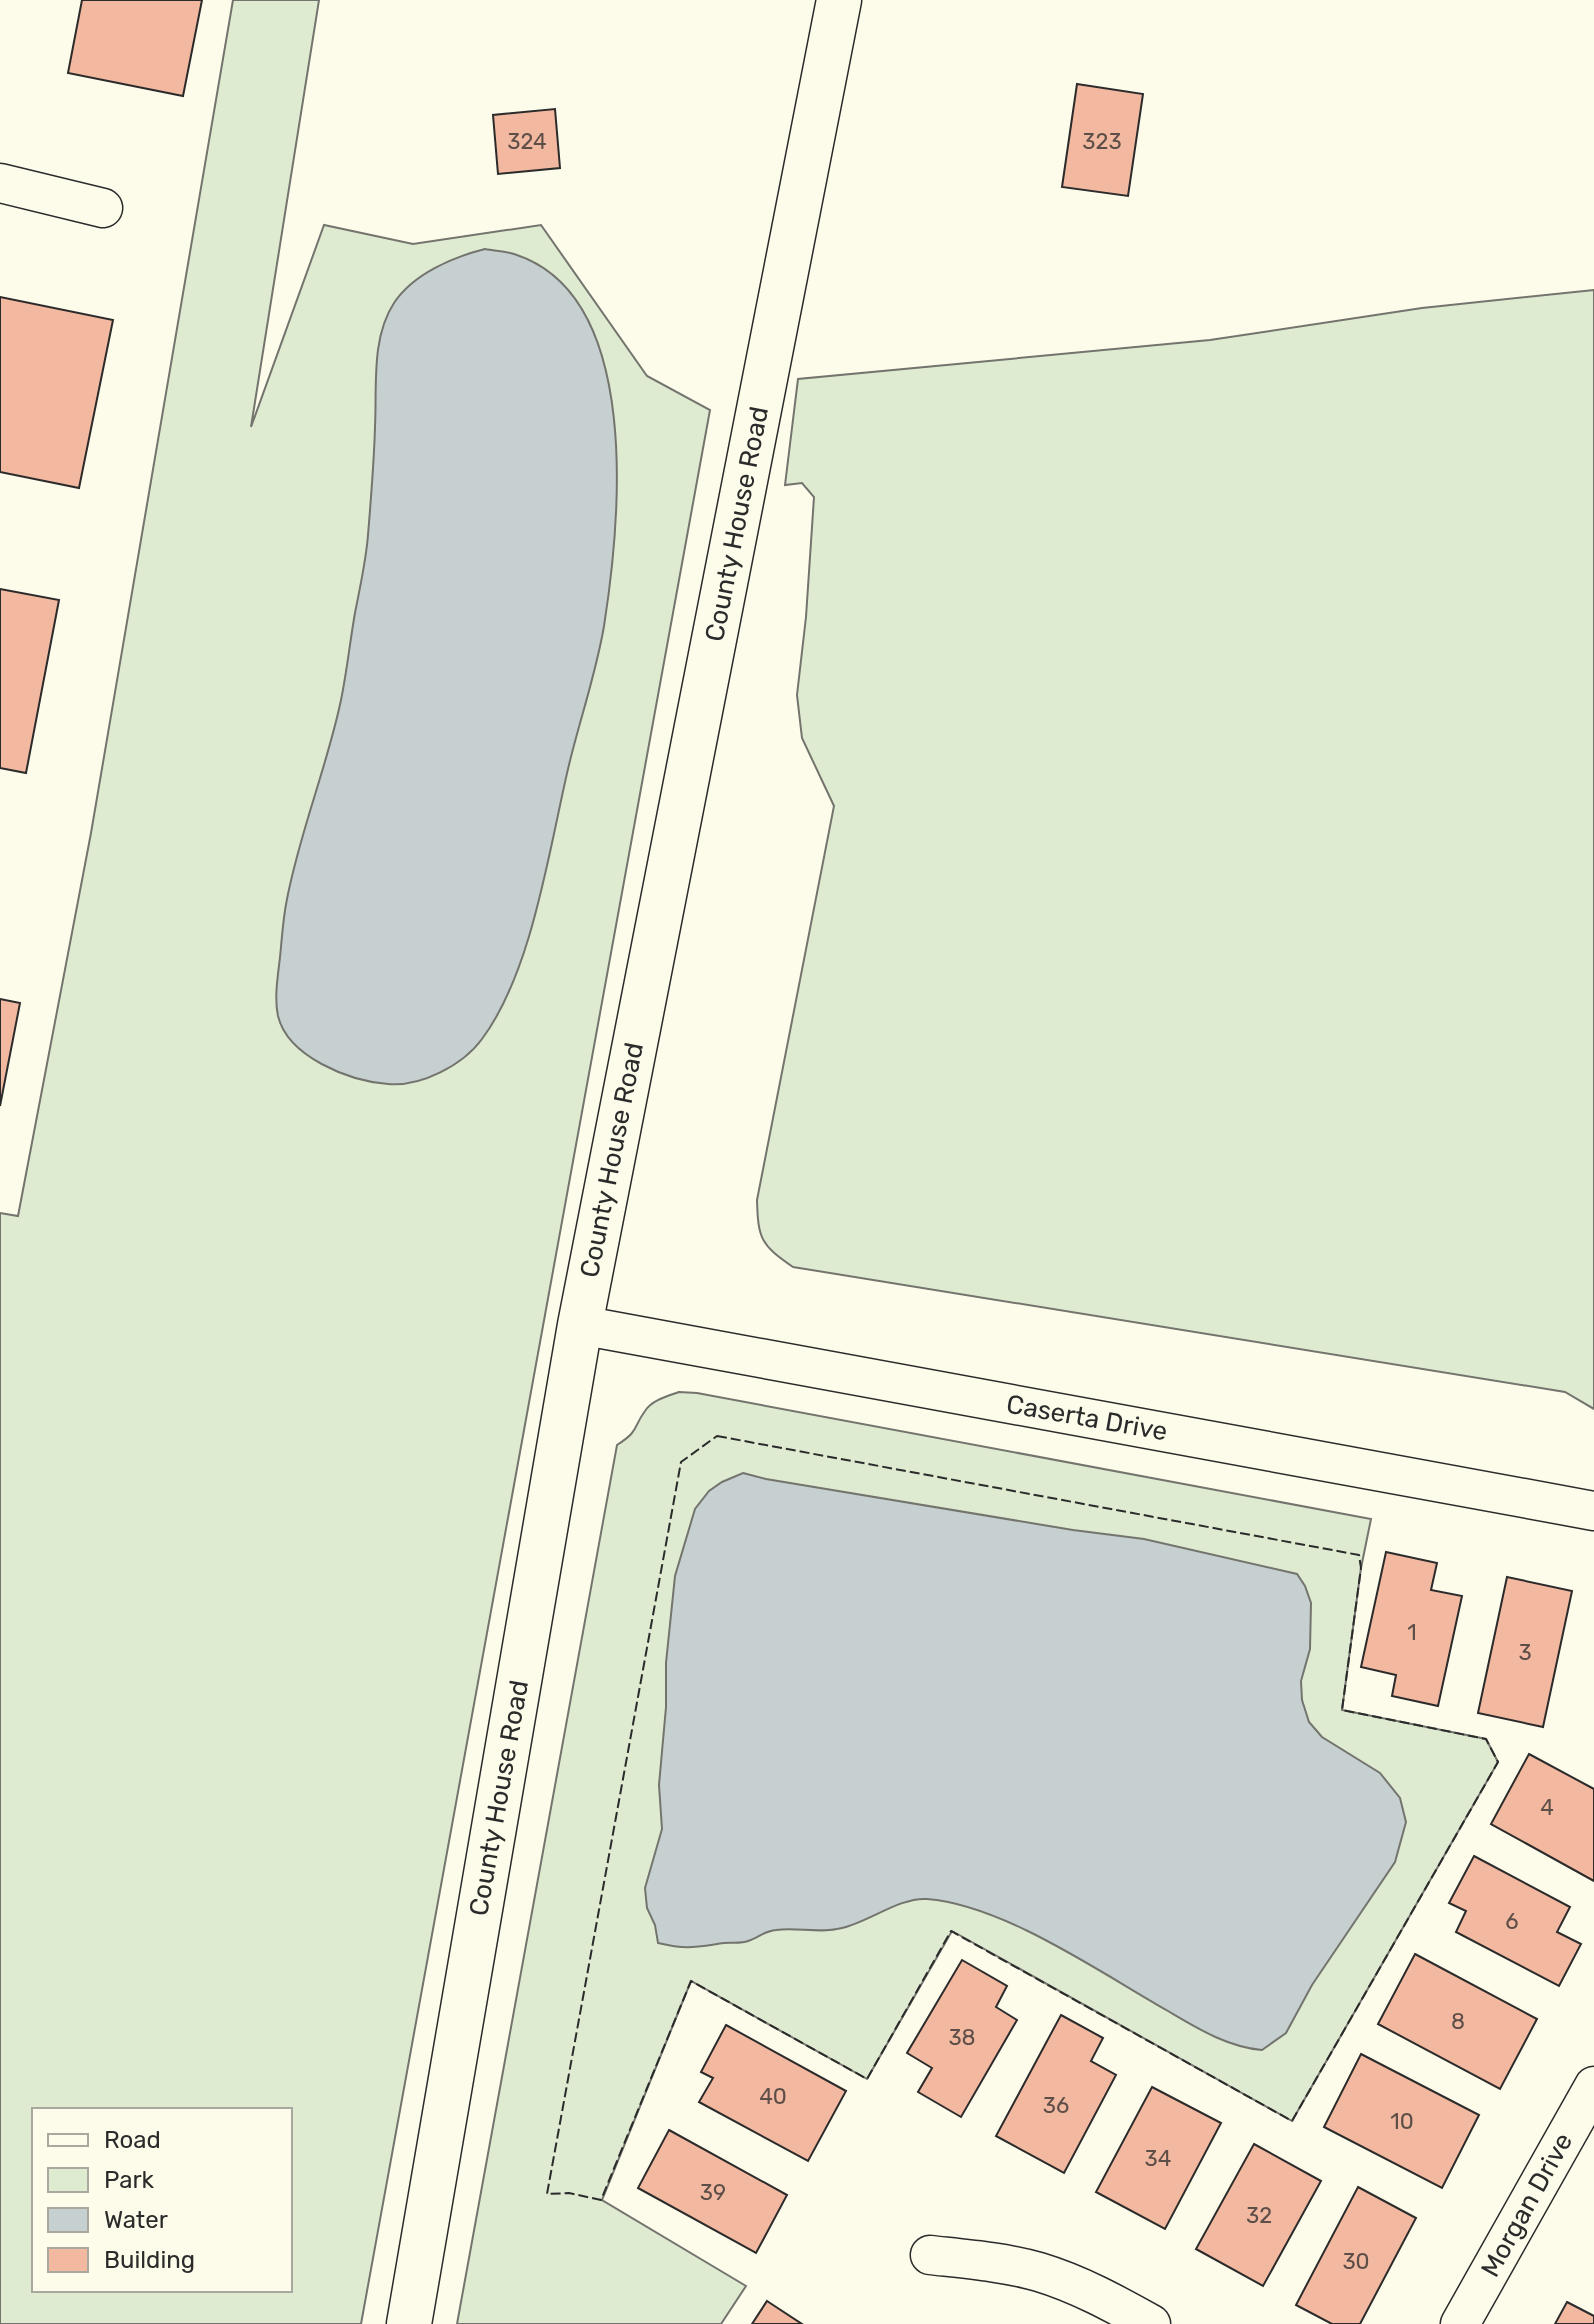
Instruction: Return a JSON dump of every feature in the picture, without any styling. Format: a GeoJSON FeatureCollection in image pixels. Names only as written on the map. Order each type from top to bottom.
{"type":"FeatureCollection","features":[{"type":"Feature","properties":{"kind":"street","name":"County House Road"},"geometry":{"type":"LineString","coordinates":[[409,2324],[580,1325],[839,0]]}},
{"type":"Feature","properties":{"kind":"street"},"geometry":{"type":"LineString","coordinates":[[0,183],[103,208]]}},
{"type":"Feature","properties":{"kind":"street","name":"Caserta Drive"},"geometry":{"type":"LineString","coordinates":[[580,1325],[1594,1511]]}},
{"type":"Feature","properties":{"kind":"street","name":"Morgan Drive"},"geometry":{"type":"LineString","coordinates":[[1460,2324],[1594,2086]]}},
{"type":"Feature","properties":{"kind":"street"},"geometry":{"type":"LineString","coordinates":[[930,2255],[991,2262],[1038,2272],[1075,2285],[1151,2324]]}},
{"type":"Feature","properties":{"kind":"green space"},"geometry":{"type":"Polygon","coordinates":[[[233,0],[319,0],[251,427],[324,225],[413,244],[541,225],[647,376],[710,410],[361,2324],[0,2324],[0,1213],[18,1216],[91,833],[233,0]]]}},
{"type":"Feature","properties":{"kind":"green space"},"geometry":{"type":"Polygon","coordinates":[[[1594,290],[1594,1409],[1565,1392],[793,1267],[774,1253],[760,1233],[757,1200],[834,806],[802,738],[797,695],[814,497],[802,483],[785,485],[798,379],[1210,340],[1422,308],[1594,290]]]}},
{"type":"Feature","properties":{"kind":"green space"},"geometry":{"type":"Polygon","coordinates":[[[679,1392],[1371,1519],[1361,1568],[1342,1710],[1486,1739],[1498,1762],[1292,2121],[952,1931],[867,2079],[691,1981],[602,2200],[746,2286],[721,2324],[457,2324],[617,1445],[633,1432],[652,1404],[679,1392]]]}},
{"type":"Feature","properties":{"kind":"water"},"geometry":{"type":"Polygon","coordinates":[[[485,249],[514,254],[556,278],[585,315],[604,363],[614,417],[617,474],[610,582],[597,662],[568,769],[537,909],[514,980],[482,1039],[453,1065],[414,1082],[372,1082],[322,1064],[294,1044],[284,1031],[276,1001],[284,921],[299,849],[341,700],[364,564],[373,468],[378,347],[382,332],[394,303],[412,283],[447,262],[485,249]]]}},
{"type":"Feature","properties":{"kind":"water"},"geometry":{"type":"Polygon","coordinates":[[[743,1473],[1073,1530],[1144,1539],[1297,1574],[1311,1603],[1310,1649],[1301,1681],[1302,1700],[1309,1722],[1322,1737],[1380,1773],[1400,1798],[1406,1822],[1395,1862],[1312,1985],[1286,2033],[1262,2050],[1225,2041],[1019,1927],[957,1904],[927,1899],[906,1902],[833,1930],[776,1930],[745,1942],[698,1947],[658,1943],[655,1925],[647,1908],[645,1888],[662,1829],[659,1785],[675,1576],[695,1509],[709,1491],[743,1473]]]}},
{"type":"Feature","properties":{"kind":"building"},"geometry":{"type":"Polygon","coordinates":[[[82,0],[202,0],[183,96],[68,73],[82,0]]]}},
{"type":"Feature","properties":{"kind":"building"},"geometry":{"type":"Polygon","coordinates":[[[1077,84],[1143,94],[1128,196],[1062,187],[1077,84]]]}},
{"type":"Feature","properties":{"kind":"building"},"geometry":{"type":"Polygon","coordinates":[[[555,109],[560,168],[498,174],[493,115],[555,109]]]}},
{"type":"Feature","properties":{"kind":"building"},"geometry":{"type":"Polygon","coordinates":[[[0,297],[113,320],[79,488],[0,472],[0,297]]]}},
{"type":"Feature","properties":{"kind":"building"},"geometry":{"type":"Polygon","coordinates":[[[0,589],[59,600],[26,773],[0,768],[0,589]]]}},
{"type":"Feature","properties":{"kind":"building"},"geometry":{"type":"Polygon","coordinates":[[[0,999],[20,1003],[0,1106],[0,999]]]}},
{"type":"Feature","properties":{"kind":"building"},"geometry":{"type":"Polygon","coordinates":[[[1386,1552],[1437,1563],[1431,1590],[1462,1596],[1438,1706],[1392,1696],[1396,1675],[1361,1667],[1386,1552]]]}},
{"type":"Feature","properties":{"kind":"building"},"geometry":{"type":"Polygon","coordinates":[[[1507,1577],[1572,1591],[1543,1727],[1478,1713],[1507,1577]]]}},
{"type":"Feature","properties":{"kind":"building"},"geometry":{"type":"Polygon","coordinates":[[[1529,1754],[1594,1789],[1594,1881],[1491,1824],[1529,1754]]]}},
{"type":"Feature","properties":{"kind":"building"},"geometry":{"type":"Polygon","coordinates":[[[1474,1856],[1570,1907],[1557,1932],[1581,1944],[1559,1986],[1456,1932],[1466,1911],[1449,1903],[1474,1856]]]}},
{"type":"Feature","properties":{"kind":"building"},"geometry":{"type":"Polygon","coordinates":[[[1415,1954],[1537,2019],[1500,2089],[1378,2024],[1415,1954]]]}},
{"type":"Feature","properties":{"kind":"building"},"geometry":{"type":"Polygon","coordinates":[[[962,1960],[1007,1986],[996,2007],[1017,2020],[961,2117],[918,2092],[932,2068],[907,2053],[962,1960]]]}},
{"type":"Feature","properties":{"kind":"building"},"geometry":{"type":"Polygon","coordinates":[[[1061,2015],[1103,2038],[1091,2061],[1116,2075],[1064,2173],[996,2136],[1061,2015]]]}},
{"type":"Feature","properties":{"kind":"building"},"geometry":{"type":"Polygon","coordinates":[[[726,2025],[846,2091],[808,2161],[699,2102],[713,2078],[701,2072],[726,2025]]]}},
{"type":"Feature","properties":{"kind":"building"},"geometry":{"type":"Polygon","coordinates":[[[1361,2054],[1479,2115],[1442,2188],[1324,2127],[1361,2054]]]}},
{"type":"Feature","properties":{"kind":"building"},"geometry":{"type":"Polygon","coordinates":[[[1152,2087],[1221,2123],[1165,2229],[1096,2192],[1152,2087]]]}},
{"type":"Feature","properties":{"kind":"building"},"geometry":{"type":"Polygon","coordinates":[[[669,2130],[787,2195],[756,2253],[638,2188],[669,2130]]]}},
{"type":"Feature","properties":{"kind":"building"},"geometry":{"type":"Polygon","coordinates":[[[1254,2144],[1321,2181],[1263,2286],[1196,2249],[1254,2144]]]}},
{"type":"Feature","properties":{"kind":"building"},"geometry":{"type":"Polygon","coordinates":[[[1358,2187],[1416,2218],[1360,2324],[1332,2324],[1296,2305],[1358,2187]]]}},
{"type":"Feature","properties":{"kind":"building"},"geometry":{"type":"Polygon","coordinates":[[[767,2301],[802,2324],[752,2324],[767,2301]]]}},
{"type":"Feature","properties":{"kind":"building"},"geometry":{"type":"Polygon","coordinates":[[[1567,2302],[1594,2316],[1594,2324],[1555,2324],[1567,2302]]]}},
{"type":"Feature","properties":{"kind":"fence"},"geometry":{"type":"LineString","coordinates":[[717,1436],[1359,1555],[1361,1568],[1342,1710],[1486,1739],[1498,1762],[1292,2121],[951,1931],[867,2079],[691,1981],[601,2200],[569,2193],[547,2194],[681,1462],[717,1436]]}}]}
